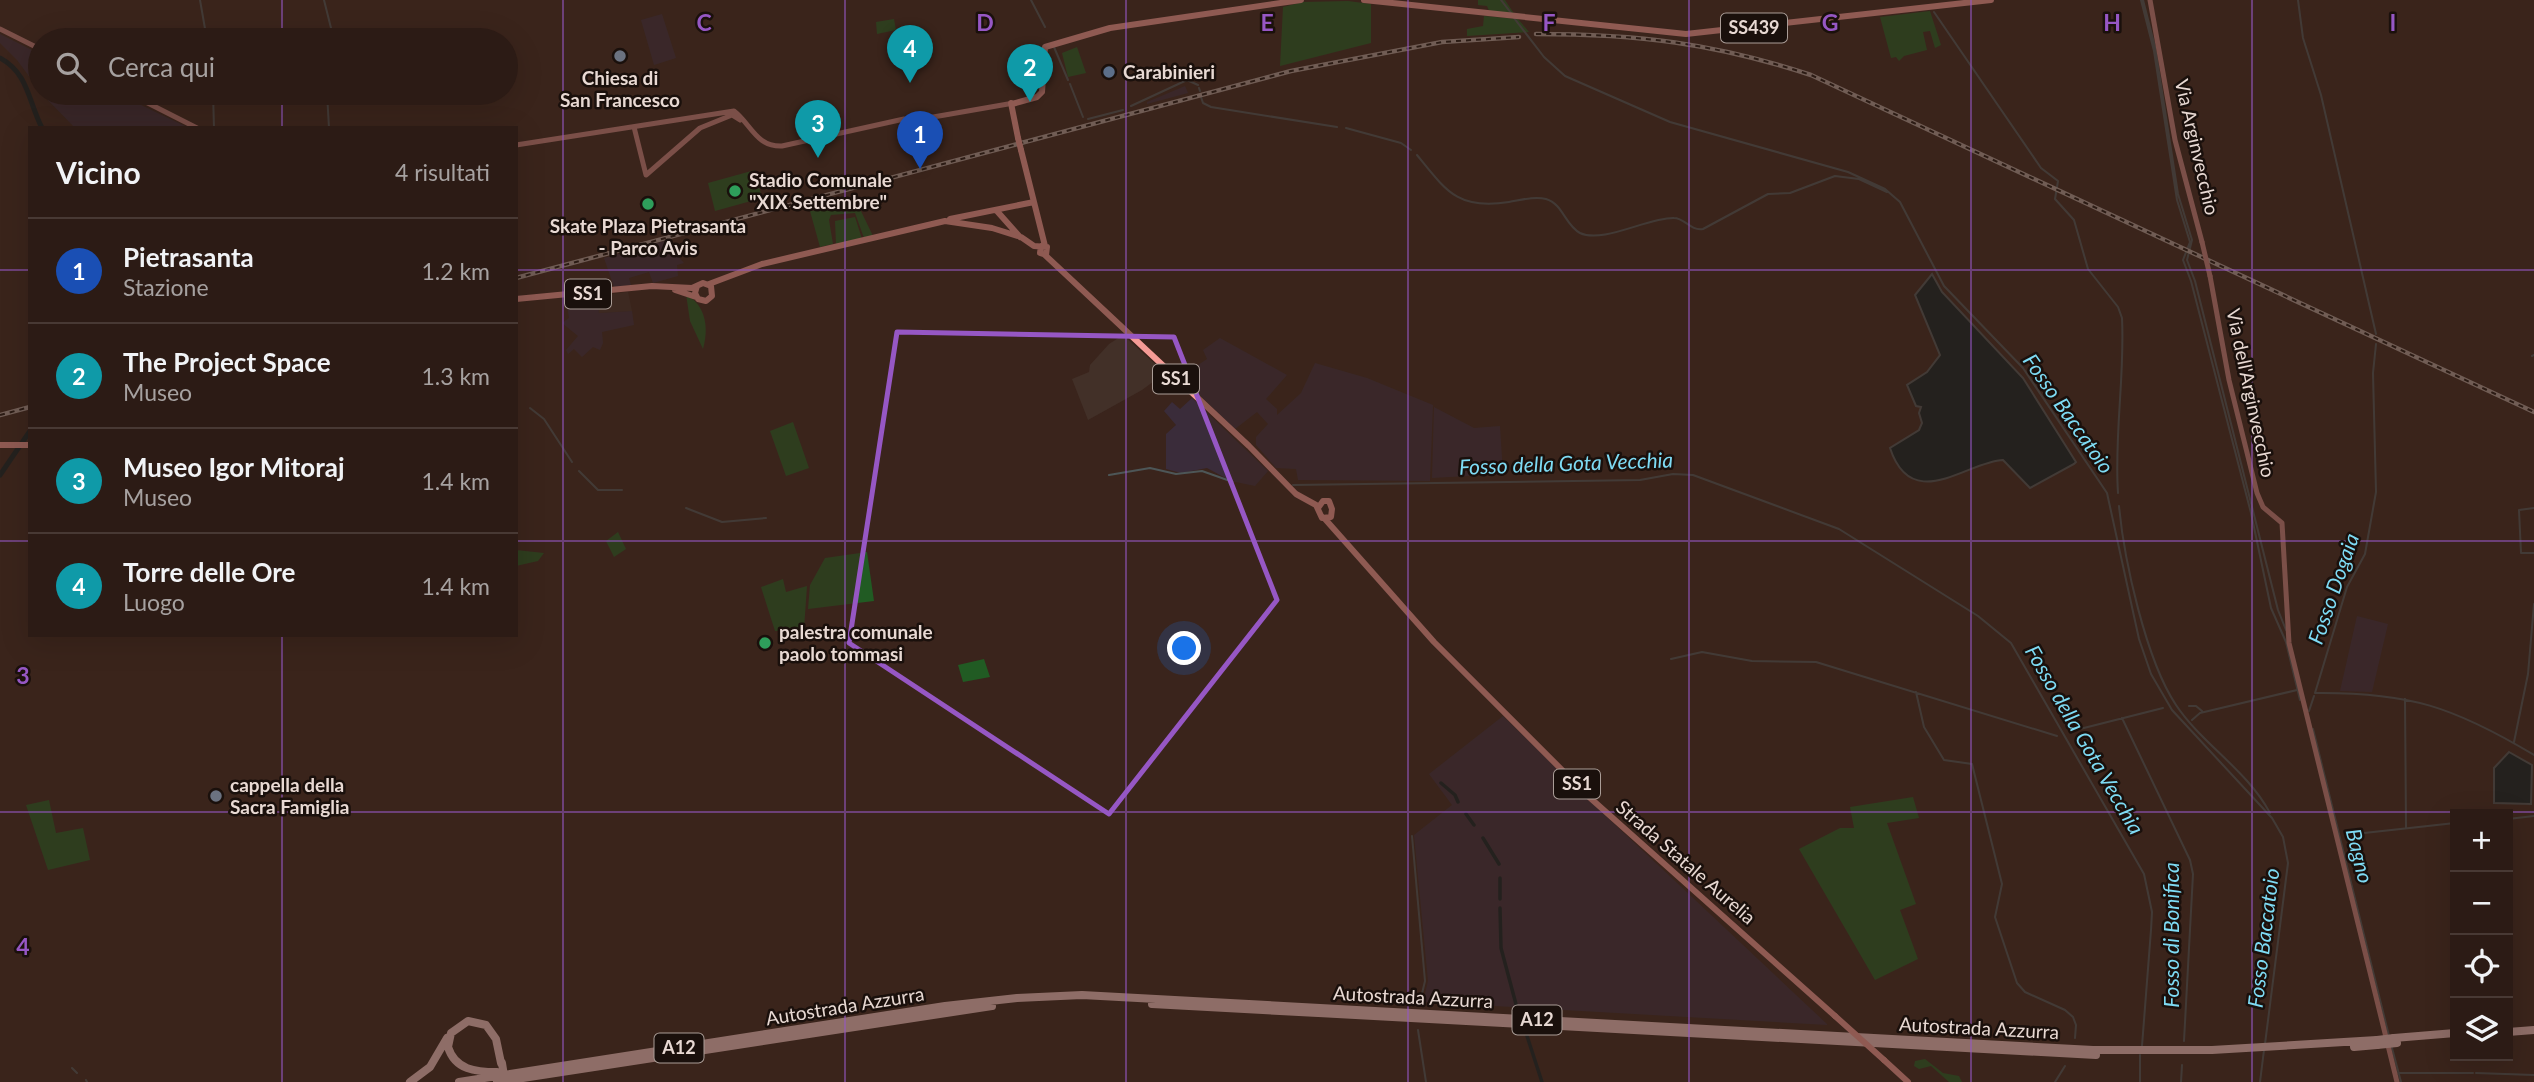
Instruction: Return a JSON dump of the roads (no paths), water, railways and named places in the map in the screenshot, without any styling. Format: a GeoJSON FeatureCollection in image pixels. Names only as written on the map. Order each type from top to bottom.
{"type":"FeatureCollection","features":[{"type":"Feature","properties":{"kind":"highway","name":"Autostrada Azzurra"},"geometry":{"type":"LineString","coordinates":[[459,1082],[1017,998],[1110,996],[2128,1052],[2283,1049],[2450,1036]]}},
{"type":"Feature","properties":{"kind":"highway","name":"Autostrada Azzurra"},"geometry":{"type":"LineString","coordinates":[[497,1082],[898,1016]]}},
{"type":"Feature","properties":{"kind":"highway"},"geometry":{"type":"LineString","coordinates":[[410,1082],[430,1067],[452,1028],[467,1019],[480,1020],[492,1027],[501,1063]]}},
{"type":"Feature","properties":{"kind":"highway"},"geometry":{"type":"LineString","coordinates":[[504,1082],[501,1063],[494,1034],[486,1024],[473,1020],[454,1028],[449,1047],[452,1057],[461,1066],[477,1072],[521,1073]]}},
{"type":"Feature","properties":{"kind":"highway"},"geometry":{"type":"LineString","coordinates":[[2513,1030],[2534,1028]]}},
{"type":"Feature","properties":{"kind":"highway"},"geometry":{"type":"LineString","coordinates":[[547,1082],[582,1070]]}},
{"type":"Feature","properties":{"kind":"main road"},"geometry":{"type":"LineString","coordinates":[[634,127],[646,175],[699,128],[713,118],[734,111],[760,139],[774,146],[895,121],[1010,105],[1037,97],[1042,92],[1043,48],[1110,28],[1301,0]]}},
{"type":"Feature","properties":{"kind":"main road","name":"SS439"},"geometry":{"type":"LineString","coordinates":[[1364,0],[1686,34],[1991,0]]}},
{"type":"Feature","properties":{"kind":"main road","name":"Via Arginvecchio"},"geometry":{"type":"LineString","coordinates":[[2150,0],[2175,140],[2210,276]]}},
{"type":"Feature","properties":{"kind":"main road"},"geometry":{"type":"LineString","coordinates":[[0,29],[28,43]]}},
{"type":"Feature","properties":{"kind":"main road"},"geometry":{"type":"LineString","coordinates":[[152,105],[193,126]]}},
{"type":"Feature","properties":{"kind":"main road"},"geometry":{"type":"LineString","coordinates":[[1010,105],[1044,250]]}},
{"type":"Feature","properties":{"kind":"main road"},"geometry":{"type":"LineString","coordinates":[[698,118],[704,120],[699,128]]}},
{"type":"Feature","properties":{"kind":"main road"},"geometry":{"type":"LineString","coordinates":[[518,145],[713,118]]}},
{"type":"Feature","properties":{"kind":"main road"},"geometry":{"type":"LineString","coordinates":[[660,285],[709,284],[762,264],[1032,200]]}},
{"type":"Feature","properties":{"kind":"main road"},"geometry":{"type":"LineString","coordinates":[[996,210],[1019,237]]}},
{"type":"Feature","properties":{"kind":"main road"},"geometry":{"type":"LineString","coordinates":[[945,221],[1019,237],[1044,250]]}},
{"type":"Feature","properties":{"kind":"main road","name":"Strada Statale Aurelia"},"geometry":{"type":"LineString","coordinates":[[1044,250],[1058,268],[1294,491],[1328,518],[1336,535],[1434,642],[1588,796],[1908,1082]]}},
{"type":"Feature","properties":{"kind":"main road","name":"Via dell'Arginvecchio"},"geometry":{"type":"LineString","coordinates":[[2210,276],[2229,380],[2257,493],[2263,508],[2282,523],[2289,643],[2397,1082]]}},
{"type":"Feature","properties":{"kind":"main road"},"geometry":{"type":"LineString","coordinates":[[697,286],[696,297],[706,301],[724,279]]}},
{"type":"Feature","properties":{"kind":"main road"},"geometry":{"type":"LineString","coordinates":[[709,284],[713,293]]}},
{"type":"Feature","properties":{"kind":"main road","name":"SS1"},"geometry":{"type":"LineString","coordinates":[[518,299],[660,285],[696,297]]}},
{"type":"Feature","properties":{"kind":"main road"},"geometry":{"type":"LineString","coordinates":[[0,445],[27,445]]}},
{"type":"Feature","properties":{"kind":"main road","name":"Strada Statale Aurelia"},"geometry":{"type":"LineString","coordinates":[[1294,491],[1332,505],[1328,518]]}},
{"type":"Feature","properties":{"kind":"main road"},"geometry":{"type":"LineString","coordinates":[[1318,508],[1324,500]]}},
{"type":"Feature","properties":{"kind":"water"},"geometry":{"type":"Polygon","coordinates":[[[1932,274],[1942,292],[2023,378],[2076,462],[2074,464],[2030,488],[2003,460],[1942,480],[1926,482],[1912,478],[1900,468],[1890,448],[1919,430],[1922,423],[1919,413],[1921,407],[1916,406],[1907,385],[1927,372],[1940,355],[1915,295],[1932,274]]]}},
{"type":"Feature","properties":{"kind":"water"},"geometry":{"type":"Polygon","coordinates":[[[2509,752],[2532,765],[2531,804],[2494,803],[2494,768],[2509,752]]]}},
{"type":"Feature","properties":{"kind":"waterway"},"geometry":{"type":"LineString","coordinates":[[200,0],[205,28]]}},
{"type":"Feature","properties":{"kind":"waterway"},"geometry":{"type":"LineString","coordinates":[[324,0],[331,28]]}},
{"type":"Feature","properties":{"kind":"waterway"},"geometry":{"type":"LineString","coordinates":[[1031,0],[1045,27]]}},
{"type":"Feature","properties":{"kind":"waterway","name":"Fosso Baccatoio"},"geometry":{"type":"LineString","coordinates":[[1501,0],[1511,13]]}},
{"type":"Feature","properties":{"kind":"waterway"},"geometry":{"type":"LineString","coordinates":[[2141,0],[2154,51],[2177,200],[2190,242],[2183,260],[2191,281],[2251,513],[2271,608],[2286,642],[2300,700]]}},
{"type":"Feature","properties":{"kind":"waterway"},"geometry":{"type":"LineString","coordinates":[[2143,0],[2155,47],[2178,194],[2192,240],[2187,260],[2195,281],[2278,610],[2286,630]]}},
{"type":"Feature","properties":{"kind":"waterway","name":"Fosso Dogaia"},"geometry":{"type":"LineString","coordinates":[[2298,0],[2303,38],[2321,95],[2376,334]]}},
{"type":"Feature","properties":{"kind":"waterway"},"geometry":{"type":"LineString","coordinates":[[1934,12],[2041,168],[2058,181],[2055,199],[2074,220],[2088,269],[2118,307],[2122,318],[2123,340],[2117,449],[2118,493]]}},
{"type":"Feature","properties":{"kind":"waterway","name":"Fosso Baccatoio"},"geometry":{"type":"LineString","coordinates":[[1514,18],[1544,57],[1565,76],[1670,122],[1848,172],[1885,189],[1900,202],[1944,286],[2023,368],[2107,493],[2139,639],[2151,674],[2172,710],[2272,818],[2283,837],[2288,863],[2265,1044]]}},
{"type":"Feature","properties":{"kind":"waterway"},"geometry":{"type":"LineString","coordinates":[[1054,47],[1068,80]]}},
{"type":"Feature","properties":{"kind":"waterway"},"geometry":{"type":"LineString","coordinates":[[0,58],[17,72],[28,92]]}},
{"type":"Feature","properties":{"kind":"waterway"},"geometry":{"type":"LineString","coordinates":[[1131,106],[1187,80],[1198,85]]}},
{"type":"Feature","properties":{"kind":"waterway"},"geometry":{"type":"LineString","coordinates":[[1070,84],[1083,117]]}},
{"type":"Feature","properties":{"kind":"waterway"},"geometry":{"type":"LineString","coordinates":[[1201,97],[1203,103],[1211,107],[1337,127]]}},
{"type":"Feature","properties":{"kind":"waterway"},"geometry":{"type":"LineString","coordinates":[[33,105],[41,126]]}},
{"type":"Feature","properties":{"kind":"waterway"},"geometry":{"type":"LineString","coordinates":[[213,105],[214,126]]}},
{"type":"Feature","properties":{"kind":"waterway"},"geometry":{"type":"LineString","coordinates":[[328,105],[329,126]]}},
{"type":"Feature","properties":{"kind":"waterway"},"geometry":{"type":"LineString","coordinates":[[1088,119],[1123,110]]}},
{"type":"Feature","properties":{"kind":"waterway"},"geometry":{"type":"LineString","coordinates":[[1346,128],[1401,143],[1411,150]]}},
{"type":"Feature","properties":{"kind":"waterway"},"geometry":{"type":"LineString","coordinates":[[1417,155],[1446,188],[1465,200],[1492,204],[1532,198],[1546,199],[1556,205],[1575,229],[1590,235],[1613,233],[1652,221],[1674,218],[1703,229],[1768,194],[1790,193],[1835,176],[1859,179],[1887,192]]}},
{"type":"Feature","properties":{"kind":"waterway","name":"Fosso Dogaia"},"geometry":{"type":"LineString","coordinates":[[2376,344],[2373,373],[2376,492],[2365,554],[2347,587],[2315,693],[2378,696],[2430,706],[2479,725],[2534,755]]}},
{"type":"Feature","properties":{"kind":"waterway"},"geometry":{"type":"LineString","coordinates":[[530,408],[544,419],[572,462]]}},
{"type":"Feature","properties":{"kind":"waterway"},"geometry":{"type":"LineString","coordinates":[[0,475],[28,434]]}},
{"type":"Feature","properties":{"kind":"waterway","name":"Fosso della Gota Vecchia"},"geometry":{"type":"LineString","coordinates":[[1109,475],[1150,468],[1176,474],[1202,471],[1233,482]]}},
{"type":"Feature","properties":{"kind":"waterway"},"geometry":{"type":"LineString","coordinates":[[579,471],[598,490],[622,490]]}},
{"type":"Feature","properties":{"kind":"waterway","name":"Fosso della Gota Vecchia"},"geometry":{"type":"LineString","coordinates":[[1293,485],[1640,480],[1673,474],[1693,475],[1839,529],[1978,616],[2011,643],[2144,874],[2152,912],[2142,1046]]}},
{"type":"Feature","properties":{"kind":"waterway"},"geometry":{"type":"LineString","coordinates":[[2119,506],[2138,609],[2165,686],[2187,719],[2249,783],[2270,813]]}},
{"type":"Feature","properties":{"kind":"waterway"},"geometry":{"type":"LineString","coordinates":[[686,508],[722,522],[766,518]]}},
{"type":"Feature","properties":{"kind":"waterway"},"geometry":{"type":"LineString","coordinates":[[2534,508],[2519,510],[2521,553],[2534,553]]}},
{"type":"Feature","properties":{"kind":"waterway"},"geometry":{"type":"LineString","coordinates":[[2514,742],[2528,674],[2534,604]]}},
{"type":"Feature","properties":{"kind":"waterway"},"geometry":{"type":"LineString","coordinates":[[1671,659],[1702,652],[1752,661],[1816,662],[2057,736]]}},
{"type":"Feature","properties":{"kind":"waterway"},"geometry":{"type":"LineString","coordinates":[[2192,720],[2200,713],[2297,690]]}},
{"type":"Feature","properties":{"kind":"waterway"},"geometry":{"type":"LineString","coordinates":[[1916,692],[1924,727],[1944,760],[1972,764],[2002,884],[1995,917],[2017,983],[2025,992],[2065,1010],[2073,1017],[2076,1025],[2075,1038]]}},
{"type":"Feature","properties":{"kind":"waterway","name":"Fosso Dogaia"},"geometry":{"type":"LineString","coordinates":[[2309,711],[2314,696]]}},
{"type":"Feature","properties":{"kind":"waterway"},"geometry":{"type":"LineString","coordinates":[[2405,699],[2406,827]]}},
{"type":"Feature","properties":{"kind":"waterway"},"geometry":{"type":"LineString","coordinates":[[2189,706],[2196,706],[2202,711]]}},
{"type":"Feature","properties":{"kind":"waterway"},"geometry":{"type":"LineString","coordinates":[[2072,731],[2163,708]]}},
{"type":"Feature","properties":{"kind":"waterway","name":"Fosso di Bonifica"},"geometry":{"type":"LineString","coordinates":[[2122,718],[2190,860],[2193,874],[2184,1041]]}},
{"type":"Feature","properties":{"kind":"waterway","name":"Bagno"},"geometry":{"type":"LineString","coordinates":[[2313,729],[2389,1036]]}},
{"type":"Feature","properties":{"kind":"waterway"},"geometry":{"type":"LineString","coordinates":[[1441,783],[1455,795],[1458,802]]}},
{"type":"Feature","properties":{"kind":"waterway"},"geometry":{"type":"LineString","coordinates":[[1466,814],[1474,825]]}},
{"type":"Feature","properties":{"kind":"waterway"},"geometry":{"type":"LineString","coordinates":[[2513,818],[2534,816]]}},
{"type":"Feature","properties":{"kind":"waterway"},"geometry":{"type":"LineString","coordinates":[[2355,834],[2450,824]]}},
{"type":"Feature","properties":{"kind":"waterway"},"geometry":{"type":"LineString","coordinates":[[1412,836],[1425,981],[1420,1002]]}},
{"type":"Feature","properties":{"kind":"waterway"},"geometry":{"type":"LineString","coordinates":[[1483,838],[1499,864]]}},
{"type":"Feature","properties":{"kind":"waterway"},"geometry":{"type":"LineString","coordinates":[[1500,878],[1500,899]]}},
{"type":"Feature","properties":{"kind":"waterway"},"geometry":{"type":"LineString","coordinates":[[1500,908],[1501,948],[1517,1008]]}},
{"type":"Feature","properties":{"kind":"waterway"},"geometry":{"type":"LineString","coordinates":[[1525,1029],[1526,1033]]}},
{"type":"Feature","properties":{"kind":"waterway"},"geometry":{"type":"LineString","coordinates":[[1418,1030],[1426,1082]]}},
{"type":"Feature","properties":{"kind":"waterway"},"geometry":{"type":"LineString","coordinates":[[1527,1036],[1542,1082]]}},
{"type":"Feature","properties":{"kind":"waterway","name":"Bagno"},"geometry":{"type":"LineString","coordinates":[[2392,1048],[2401,1082]]}},
{"type":"Feature","properties":{"kind":"waterway","name":"Fosso Baccatoio"},"geometry":{"type":"LineString","coordinates":[[2260,1082],[2264,1050]]}},
{"type":"Feature","properties":{"kind":"waterway"},"geometry":{"type":"LineString","coordinates":[[2140,1055],[2140,1082]]}},
{"type":"Feature","properties":{"kind":"waterway","name":"Fosso di Bonifica"},"geometry":{"type":"LineString","coordinates":[[2181,1082],[2182,1065]]}},
{"type":"Feature","properties":{"kind":"waterway"},"geometry":{"type":"LineString","coordinates":[[2055,1082],[2065,1066]]}},
{"type":"Feature","properties":{"kind":"waterway"},"geometry":{"type":"LineString","coordinates":[[72,1068],[77,1073]]}},
{"type":"Feature","properties":{"kind":"waterway"},"geometry":{"type":"LineString","coordinates":[[2398,1073],[2473,1073]]}},
{"type":"Feature","properties":{"kind":"waterway"},"geometry":{"type":"LineString","coordinates":[[2476,1073],[2534,1075]]}},
{"type":"Feature","properties":{"kind":"railway"},"geometry":{"type":"LineString","coordinates":[[1536,34],[1608,36],[1675,43],[1741,55],[1811,75],[2534,412]]}},
{"type":"Feature","properties":{"kind":"railway"},"geometry":{"type":"LineString","coordinates":[[518,277],[1291,71],[1442,42],[1519,37]]}},
{"type":"Feature","properties":{"kind":"railway"},"geometry":{"type":"LineString","coordinates":[[0,415],[28,408]]}},
{"type":"Feature","properties":{"kind":"place","name":"Chiesa di San Francesco"},"geometry":{"type":"Point","coordinates":[620,56]}},
{"type":"Feature","properties":{"kind":"place","name":"Carabinieri"},"geometry":{"type":"Point","coordinates":[1109,72]}},
{"type":"Feature","properties":{"kind":"place","name":"Torre delle Ore"},"geometry":{"type":"Point","coordinates":[910,83]}},
{"type":"Feature","properties":{"kind":"place","name":"The Project Space"},"geometry":{"type":"Point","coordinates":[1030,102]}},
{"type":"Feature","properties":{"kind":"place","name":"Museo Igor Mitoraj"},"geometry":{"type":"Point","coordinates":[818,158]}},
{"type":"Feature","properties":{"kind":"place","name":"Pietrasanta"},"geometry":{"type":"Point","coordinates":[920,169]}},
{"type":"Feature","properties":{"kind":"place","name":"Stadio Comunale \"XIX Settembre\""},"geometry":{"type":"Point","coordinates":[735,191]}},
{"type":"Feature","properties":{"kind":"place","name":"Skate Plaza Pietrasanta - Parco Avis"},"geometry":{"type":"Point","coordinates":[648,204]}},
{"type":"Feature","properties":{"kind":"place","name":"palestra comunale paolo tommasi"},"geometry":{"type":"Point","coordinates":[765,643]}},
{"type":"Feature","properties":{"kind":"place","name":"cappella della Sacra Famiglia"},"geometry":{"type":"Point","coordinates":[216,796]}}]}
